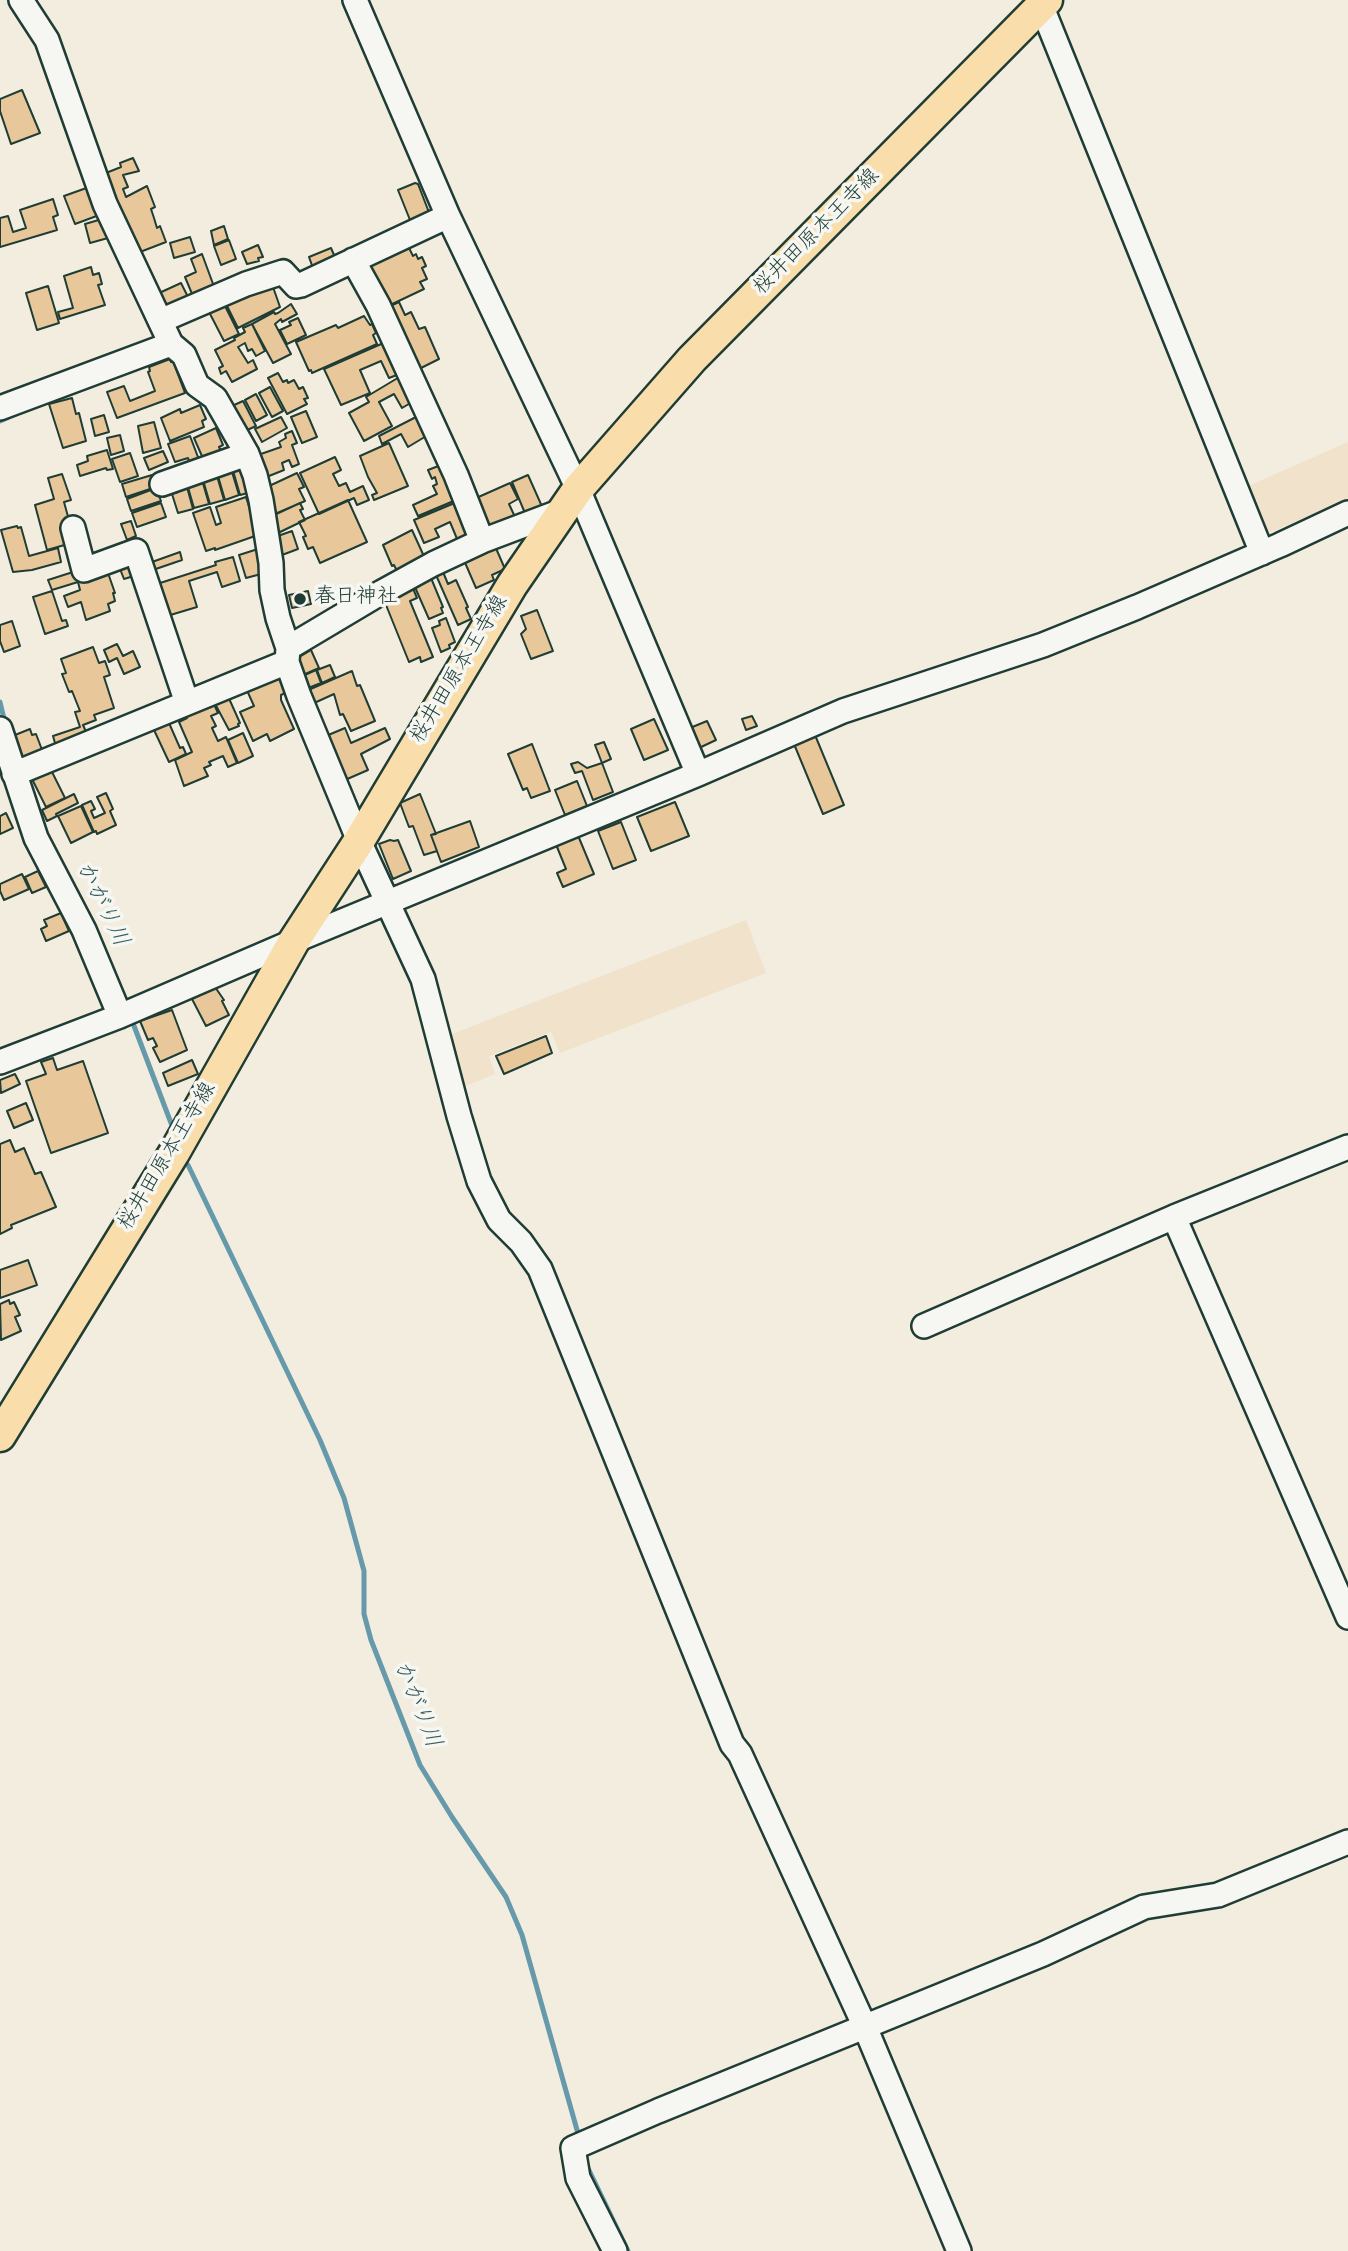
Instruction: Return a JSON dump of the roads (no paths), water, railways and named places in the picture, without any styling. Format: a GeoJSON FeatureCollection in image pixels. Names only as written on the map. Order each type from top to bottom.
{"type":"FeatureCollection","features":[{"type":"Feature","properties":{"kind":"main road","name":"桜井田原本王寺線"},"geometry":{"type":"LineString","coordinates":[[0,1436],[174,1153],[294,941],[359,841],[512,585],[571,499],[692,359],[1044,3]]}},
{"type":"Feature","properties":{"kind":"street"},"geometry":{"type":"LineString","coordinates":[[21,0],[47,40],[105,204],[171,344],[184,355],[197,385],[215,398],[247,454],[261,499],[271,563],[272,590],[299,696],[386,904],[423,979],[458,1116],[479,1181],[499,1220],[521,1242],[540,1269],[732,1744],[740,1754],[865,2027],[959,2251]]}},
{"type":"Feature","properties":{"kind":"street"},"geometry":{"type":"LineString","coordinates":[[355,0],[571,499],[698,774]]}},
{"type":"Feature","properties":{"kind":"street"},"geometry":{"type":"LineString","coordinates":[[1044,3],[1262,553]]}},
{"type":"Feature","properties":{"kind":"street"},"geometry":{"type":"LineString","coordinates":[[160,321],[246,284],[283,272],[296,286],[301,285],[448,216]]}},
{"type":"Feature","properties":{"kind":"street"},"geometry":{"type":"LineString","coordinates":[[353,260],[384,317],[456,475],[482,541]]}},
{"type":"Feature","properties":{"kind":"street"},"geometry":{"type":"LineString","coordinates":[[0,408],[171,344]]}},
{"type":"Feature","properties":{"kind":"street"},"geometry":{"type":"LineString","coordinates":[[162,484],[247,454]]}},
{"type":"Feature","properties":{"kind":"street"},"geometry":{"type":"LineString","coordinates":[[14,774],[187,703],[288,655],[382,592],[433,564],[571,499]]}},
{"type":"Feature","properties":{"kind":"street"},"geometry":{"type":"LineString","coordinates":[[0,1062],[120,1016],[843,711],[1051,642],[1262,553],[1348,513]]}},
{"type":"Feature","properties":{"kind":"street"},"geometry":{"type":"LineString","coordinates":[[73,527],[84,570],[136,551],[187,703]]}},
{"type":"Feature","properties":{"kind":"street"},"geometry":{"type":"LineString","coordinates":[[0,729],[36,838],[84,930],[120,1016]]}},
{"type":"Feature","properties":{"kind":"street"},"geometry":{"type":"LineString","coordinates":[[924,1326],[1174,1217],[1348,1147]]}},
{"type":"Feature","properties":{"kind":"street"},"geometry":{"type":"LineString","coordinates":[[1174,1217],[1348,1617]]}},
{"type":"Feature","properties":{"kind":"street"},"geometry":{"type":"LineString","coordinates":[[615,2251],[578,2178],[573,2148],[658,2110],[1043,1954],[1144,1907],[1218,1895],[1348,1842]]}},
{"type":"Feature","properties":{"kind":"waterway","name":"かがり川"},"geometry":{"type":"LineString","coordinates":[[0,421],[20,412]]}},
{"type":"Feature","properties":{"kind":"waterway","name":"かがり川"},"geometry":{"type":"LineString","coordinates":[[0,702],[5,723]]}},
{"type":"Feature","properties":{"kind":"waterway","name":"かがり川"},"geometry":{"type":"LineString","coordinates":[[131,1018],[171,1123]]}},
{"type":"Feature","properties":{"kind":"waterway","name":"かがり川"},"geometry":{"type":"LineString","coordinates":[[188,1165],[320,1440],[344,1498],[364,1571],[364,1614],[371,1640],[420,1765],[506,1897],[522,1935],[579,2137]]}},
{"type":"Feature","properties":{"kind":"waterway","name":"かがり川"},"geometry":{"type":"LineString","coordinates":[[586,2164],[628,2251]]}},
{"type":"Feature","properties":{"kind":"place","name":"春日神社"},"geometry":{"type":"Point","coordinates":[300,599]}}]}
